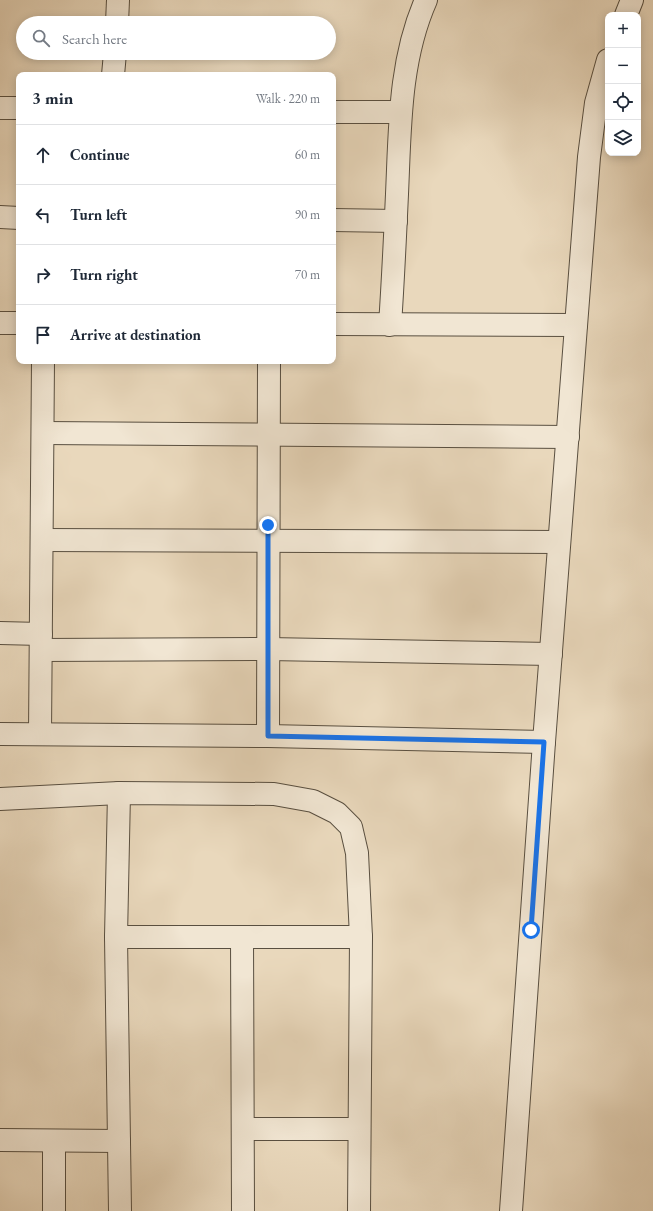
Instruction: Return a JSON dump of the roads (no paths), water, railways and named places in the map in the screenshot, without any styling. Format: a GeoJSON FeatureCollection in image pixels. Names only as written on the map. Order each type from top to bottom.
{"type":"FeatureCollection","features":[{"type":"Feature","properties":{"kind":"street"},"geometry":{"type":"LineString","coordinates":[[117,16],[118,0]]}},
{"type":"Feature","properties":{"kind":"street"},"geometry":{"type":"LineString","coordinates":[[390,324],[400,112],[410,46],[417,19],[426,0]]}},
{"type":"Feature","properties":{"kind":"street"},"geometry":{"type":"LineString","coordinates":[[627,12],[632,0]]}},
{"type":"Feature","properties":{"kind":"street"},"geometry":{"type":"LineString","coordinates":[[113,72],[114,60]]}},
{"type":"Feature","properties":{"kind":"street"},"geometry":{"type":"LineString","coordinates":[[511,1211],[544,742],[589,157],[596,103],[605,71]]}},
{"type":"Feature","properties":{"kind":"street"},"geometry":{"type":"LineString","coordinates":[[0,108],[16,108]]}},
{"type":"Feature","properties":{"kind":"street"},"geometry":{"type":"LineString","coordinates":[[336,112],[400,112]]}},
{"type":"Feature","properties":{"kind":"street"},"geometry":{"type":"LineString","coordinates":[[0,217],[16,218]]}},
{"type":"Feature","properties":{"kind":"street"},"geometry":{"type":"LineString","coordinates":[[336,220],[396,221]]}},
{"type":"Feature","properties":{"kind":"street"},"geometry":{"type":"LineString","coordinates":[[0,323],[16,323]]}},
{"type":"Feature","properties":{"kind":"street"},"geometry":{"type":"LineString","coordinates":[[336,324],[576,325]]}},
{"type":"Feature","properties":{"kind":"street"},"geometry":{"type":"LineString","coordinates":[[40,734],[43,364]]}},
{"type":"Feature","properties":{"kind":"street"},"geometry":{"type":"LineString","coordinates":[[268,736],[269,364]]}},
{"type":"Feature","properties":{"kind":"street"},"geometry":{"type":"LineString","coordinates":[[42,433],[568,437]]}},
{"type":"Feature","properties":{"kind":"street"},"geometry":{"type":"LineString","coordinates":[[42,540],[559,542]]}},
{"type":"Feature","properties":{"kind":"street"},"geometry":{"type":"LineString","coordinates":[[0,632],[41,642],[268,649],[551,654]]}},
{"type":"Feature","properties":{"kind":"street"},"geometry":{"type":"LineString","coordinates":[[0,734],[268,736],[544,742]]}},
{"type":"Feature","properties":{"kind":"street"},"geometry":{"type":"LineString","coordinates":[[0,799],[119,793],[274,794],[313,801],[337,813],[351,828],[357,853],[361,937],[359,1211]]}},
{"type":"Feature","properties":{"kind":"street"},"geometry":{"type":"LineString","coordinates":[[119,793],[116,937],[120,1211]]}},
{"type":"Feature","properties":{"kind":"street"},"geometry":{"type":"LineString","coordinates":[[116,937],[361,937]]}},
{"type":"Feature","properties":{"kind":"street"},"geometry":{"type":"LineString","coordinates":[[242,937],[243,1211]]}},
{"type":"Feature","properties":{"kind":"street"},"geometry":{"type":"LineString","coordinates":[[243,1129],[359,1129]]}},
{"type":"Feature","properties":{"kind":"street"},"geometry":{"type":"LineString","coordinates":[[0,1140],[119,1141]]}},
{"type":"Feature","properties":{"kind":"street"},"geometry":{"type":"LineString","coordinates":[[54,1141],[54,1211]]}}]}
